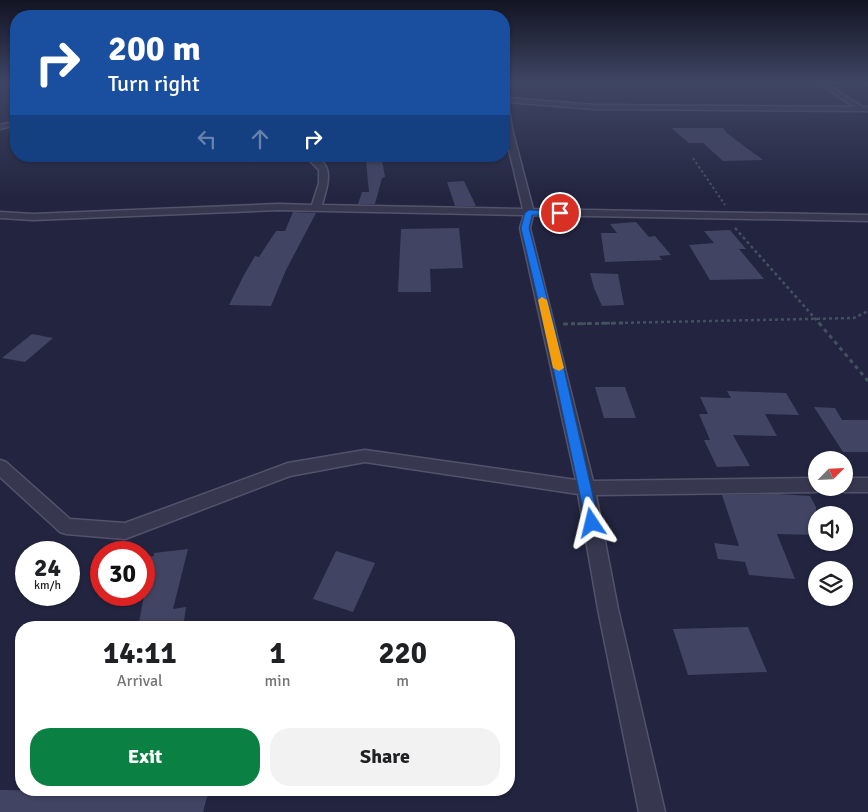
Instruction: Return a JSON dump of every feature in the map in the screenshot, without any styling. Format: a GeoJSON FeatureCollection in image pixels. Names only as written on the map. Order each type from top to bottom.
{"type":"FeatureCollection","features":[{"type":"Feature","properties":{"kind":"street"},"geometry":{"type":"LineString","coordinates":[[510,137],[529,213],[525,228],[586,488],[608,609],[652,812]]}},
{"type":"Feature","properties":{"kind":"street"},"geometry":{"type":"LineString","coordinates":[[316,208],[325,179],[324,168],[319,162]]}},
{"type":"Feature","properties":{"kind":"street"},"geometry":{"type":"LineString","coordinates":[[0,215],[32,217],[278,207],[868,218]]}},
{"type":"Feature","properties":{"kind":"street"},"geometry":{"type":"LineString","coordinates":[[0,467],[66,526],[124,531],[288,470],[365,456],[586,488],[808,485]]}},
{"type":"Feature","properties":{"kind":"street"},"geometry":{"type":"LineString","coordinates":[[853,485],[868,484]]}},
{"type":"Feature","properties":{"kind":"path"},"geometry":{"type":"LineString","coordinates":[[692,158],[726,205],[723,215],[816,319],[868,382]]}},
{"type":"Feature","properties":{"kind":"path"},"geometry":{"type":"LineString","coordinates":[[549,325],[854,318],[868,311]]}},
{"type":"Feature","properties":{"kind":"building"},"geometry":{"type":"Polygon","coordinates":[[[671,128],[723,128],[728,134],[763,160],[723,161],[703,143],[689,143],[671,128]]]}},
{"type":"Feature","properties":{"kind":"building"},"geometry":{"type":"Polygon","coordinates":[[[366,162],[382,162],[385,177],[382,178],[375,204],[358,204],[362,192],[369,192],[366,162]]]}},
{"type":"Feature","properties":{"kind":"building"},"geometry":{"type":"Polygon","coordinates":[[[464,181],[476,206],[455,206],[447,182],[464,181]]]}},
{"type":"Feature","properties":{"kind":"building"},"geometry":{"type":"Polygon","coordinates":[[[293,212],[316,213],[286,270],[271,306],[229,305],[255,256],[259,257],[276,231],[285,231],[293,212]]]}},
{"type":"Feature","properties":{"kind":"building"},"geometry":{"type":"Polygon","coordinates":[[[636,222],[649,237],[655,236],[671,255],[659,256],[662,260],[605,262],[601,233],[617,233],[610,224],[636,222]]]}},
{"type":"Feature","properties":{"kind":"building"},"geometry":{"type":"Polygon","coordinates":[[[459,228],[463,268],[430,269],[431,292],[398,292],[401,229],[459,228]]]}},
{"type":"Feature","properties":{"kind":"building"},"geometry":{"type":"Polygon","coordinates":[[[730,230],[746,249],[739,249],[764,279],[710,280],[689,245],[714,243],[704,231],[730,230]]]}},
{"type":"Feature","properties":{"kind":"building"},"geometry":{"type":"Polygon","coordinates":[[[590,273],[618,274],[624,305],[602,306],[590,273]]]}},
{"type":"Feature","properties":{"kind":"building"},"geometry":{"type":"Polygon","coordinates":[[[32,334],[53,338],[25,362],[2,358],[32,334]]]}},
{"type":"Feature","properties":{"kind":"building"},"geometry":{"type":"Polygon","coordinates":[[[595,387],[625,387],[636,418],[604,418],[595,387]]]}},
{"type":"Feature","properties":{"kind":"building"},"geometry":{"type":"Polygon","coordinates":[[[727,391],[786,393],[799,415],[765,414],[777,436],[733,435],[750,466],[717,467],[704,440],[710,440],[699,414],[708,414],[700,397],[731,398],[727,391]]]}},
{"type":"Feature","properties":{"kind":"building"},"geometry":{"type":"Polygon","coordinates":[[[814,407],[835,408],[842,420],[868,420],[868,452],[842,451],[814,407]]]}},
{"type":"Feature","properties":{"kind":"building"},"geometry":{"type":"Polygon","coordinates":[[[778,494],[810,496],[815,506],[808,506],[808,535],[777,534],[795,579],[749,575],[745,562],[718,559],[714,543],[739,546],[722,495],[778,494]]]}},
{"type":"Feature","properties":{"kind":"building"},"geometry":{"type":"Polygon","coordinates":[[[188,549],[173,609],[186,607],[184,621],[139,621],[142,606],[155,606],[155,553],[188,549]]]}},
{"type":"Feature","properties":{"kind":"building"},"geometry":{"type":"Polygon","coordinates":[[[336,551],[375,563],[353,612],[313,599],[336,551]]]}},
{"type":"Feature","properties":{"kind":"building"},"geometry":{"type":"Polygon","coordinates":[[[748,627],[767,672],[688,675],[673,629],[748,627]]]}},
{"type":"Feature","properties":{"kind":"building"},"geometry":{"type":"Polygon","coordinates":[[[0,790],[15,790],[15,796],[207,796],[203,812],[0,812],[0,790]]]}},
{"type":"Feature","properties":{"kind":"slow traffic"},"geometry":{"type":"LineString","coordinates":[[542,300],[559,368]]}},
{"type":"Feature","properties":{"kind":"route"},"geometry":{"type":"LineString","coordinates":[[560,213],[529,213],[525,228],[549,325],[586,488],[592,523]]}}]}
